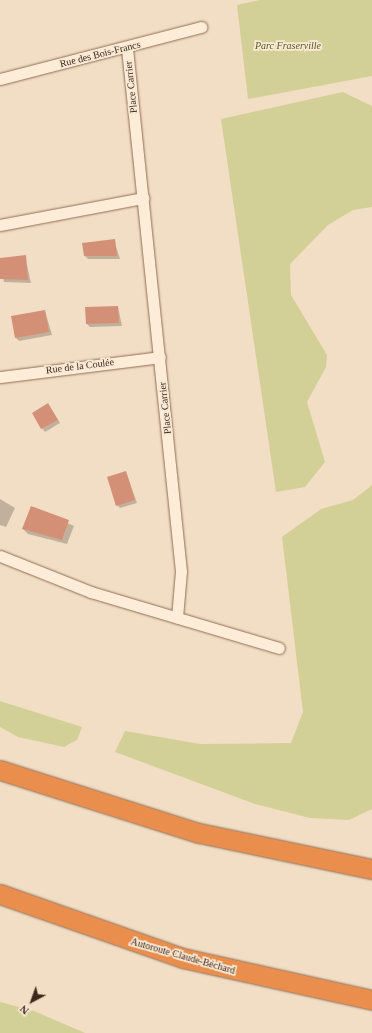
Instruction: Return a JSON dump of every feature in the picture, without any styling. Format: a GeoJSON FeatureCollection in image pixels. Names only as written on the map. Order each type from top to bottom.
{"type":"FeatureCollection","features":[{"type":"Feature","properties":{"kind":"highway"},"geometry":{"type":"LineString","coordinates":[[0,770],[200,833],[372,869]]}},
{"type":"Feature","properties":{"kind":"highway","name":"Autoroute Claude-Béchard"},"geometry":{"type":"LineString","coordinates":[[0,894],[183,958],[372,1000]]}},
{"type":"Feature","properties":{"kind":"street","name":"Rue des Bois-Francs"},"geometry":{"type":"LineString","coordinates":[[0,78],[127,48],[200,27]]}},
{"type":"Feature","properties":{"kind":"street","name":"Place Carrier"},"geometry":{"type":"LineString","coordinates":[[127,48],[182,582],[177,618]]}},
{"type":"Feature","properties":{"kind":"street"},"geometry":{"type":"LineString","coordinates":[[0,225],[143,198]]}},
{"type":"Feature","properties":{"kind":"street","name":"Rue de la Coulée"},"geometry":{"type":"LineString","coordinates":[[0,377],[160,357]]}},
{"type":"Feature","properties":{"kind":"street"},"geometry":{"type":"LineString","coordinates":[[0,556],[91,592],[279,648]]}},
{"type":"Feature","properties":{"kind":"green space","name":"Parc Fraserville"},"geometry":{"type":"Polygon","coordinates":[[[260,0],[372,0],[372,76],[248,99],[237,5],[260,0]]]}},
{"type":"Feature","properties":{"kind":"green space"},"geometry":{"type":"Polygon","coordinates":[[[343,92],[372,106],[372,207],[353,210],[328,225],[290,264],[291,295],[327,355],[326,367],[307,402],[325,462],[305,487],[276,492],[221,119],[343,92]]]}},
{"type":"Feature","properties":{"kind":"green space"},"geometry":{"type":"Polygon","coordinates":[[[372,485],[372,809],[349,820],[310,818],[255,804],[115,752],[125,731],[200,744],[291,743],[303,712],[282,537],[321,509],[353,500],[372,485]]]}},
{"type":"Feature","properties":{"kind":"green space"},"geometry":{"type":"Polygon","coordinates":[[[0,701],[82,727],[77,740],[64,747],[18,737],[0,727],[0,701]]]}},
{"type":"Feature","properties":{"kind":"green space"},"geometry":{"type":"Polygon","coordinates":[[[0,1002],[34,1011],[85,1033],[0,1033],[0,1002]]]}},
{"type":"Feature","properties":{"kind":"building"},"geometry":{"type":"Polygon","coordinates":[[[115,239],[117,256],[84,256],[82,243],[115,239]]]}},
{"type":"Feature","properties":{"kind":"building"},"geometry":{"type":"Polygon","coordinates":[[[26,255],[28,280],[0,279],[0,258],[26,255]]]}},
{"type":"Feature","properties":{"kind":"building"},"geometry":{"type":"Polygon","coordinates":[[[118,306],[119,323],[86,324],[85,307],[118,306]]]}},
{"type":"Feature","properties":{"kind":"building"},"geometry":{"type":"Polygon","coordinates":[[[45,310],[49,332],[15,338],[11,316],[45,310]]]}},
{"type":"Feature","properties":{"kind":"building"},"geometry":{"type":"Polygon","coordinates":[[[48,403],[58,420],[41,429],[32,413],[48,403]]]}},
{"type":"Feature","properties":{"kind":"building"},"geometry":{"type":"Polygon","coordinates":[[[126,471],[135,500],[116,506],[107,477],[126,471]]]}},
{"type":"Feature","properties":{"kind":"building"},"geometry":{"type":"Polygon","coordinates":[[[31,506],[69,520],[62,540],[22,529],[31,506]]]}}]}
